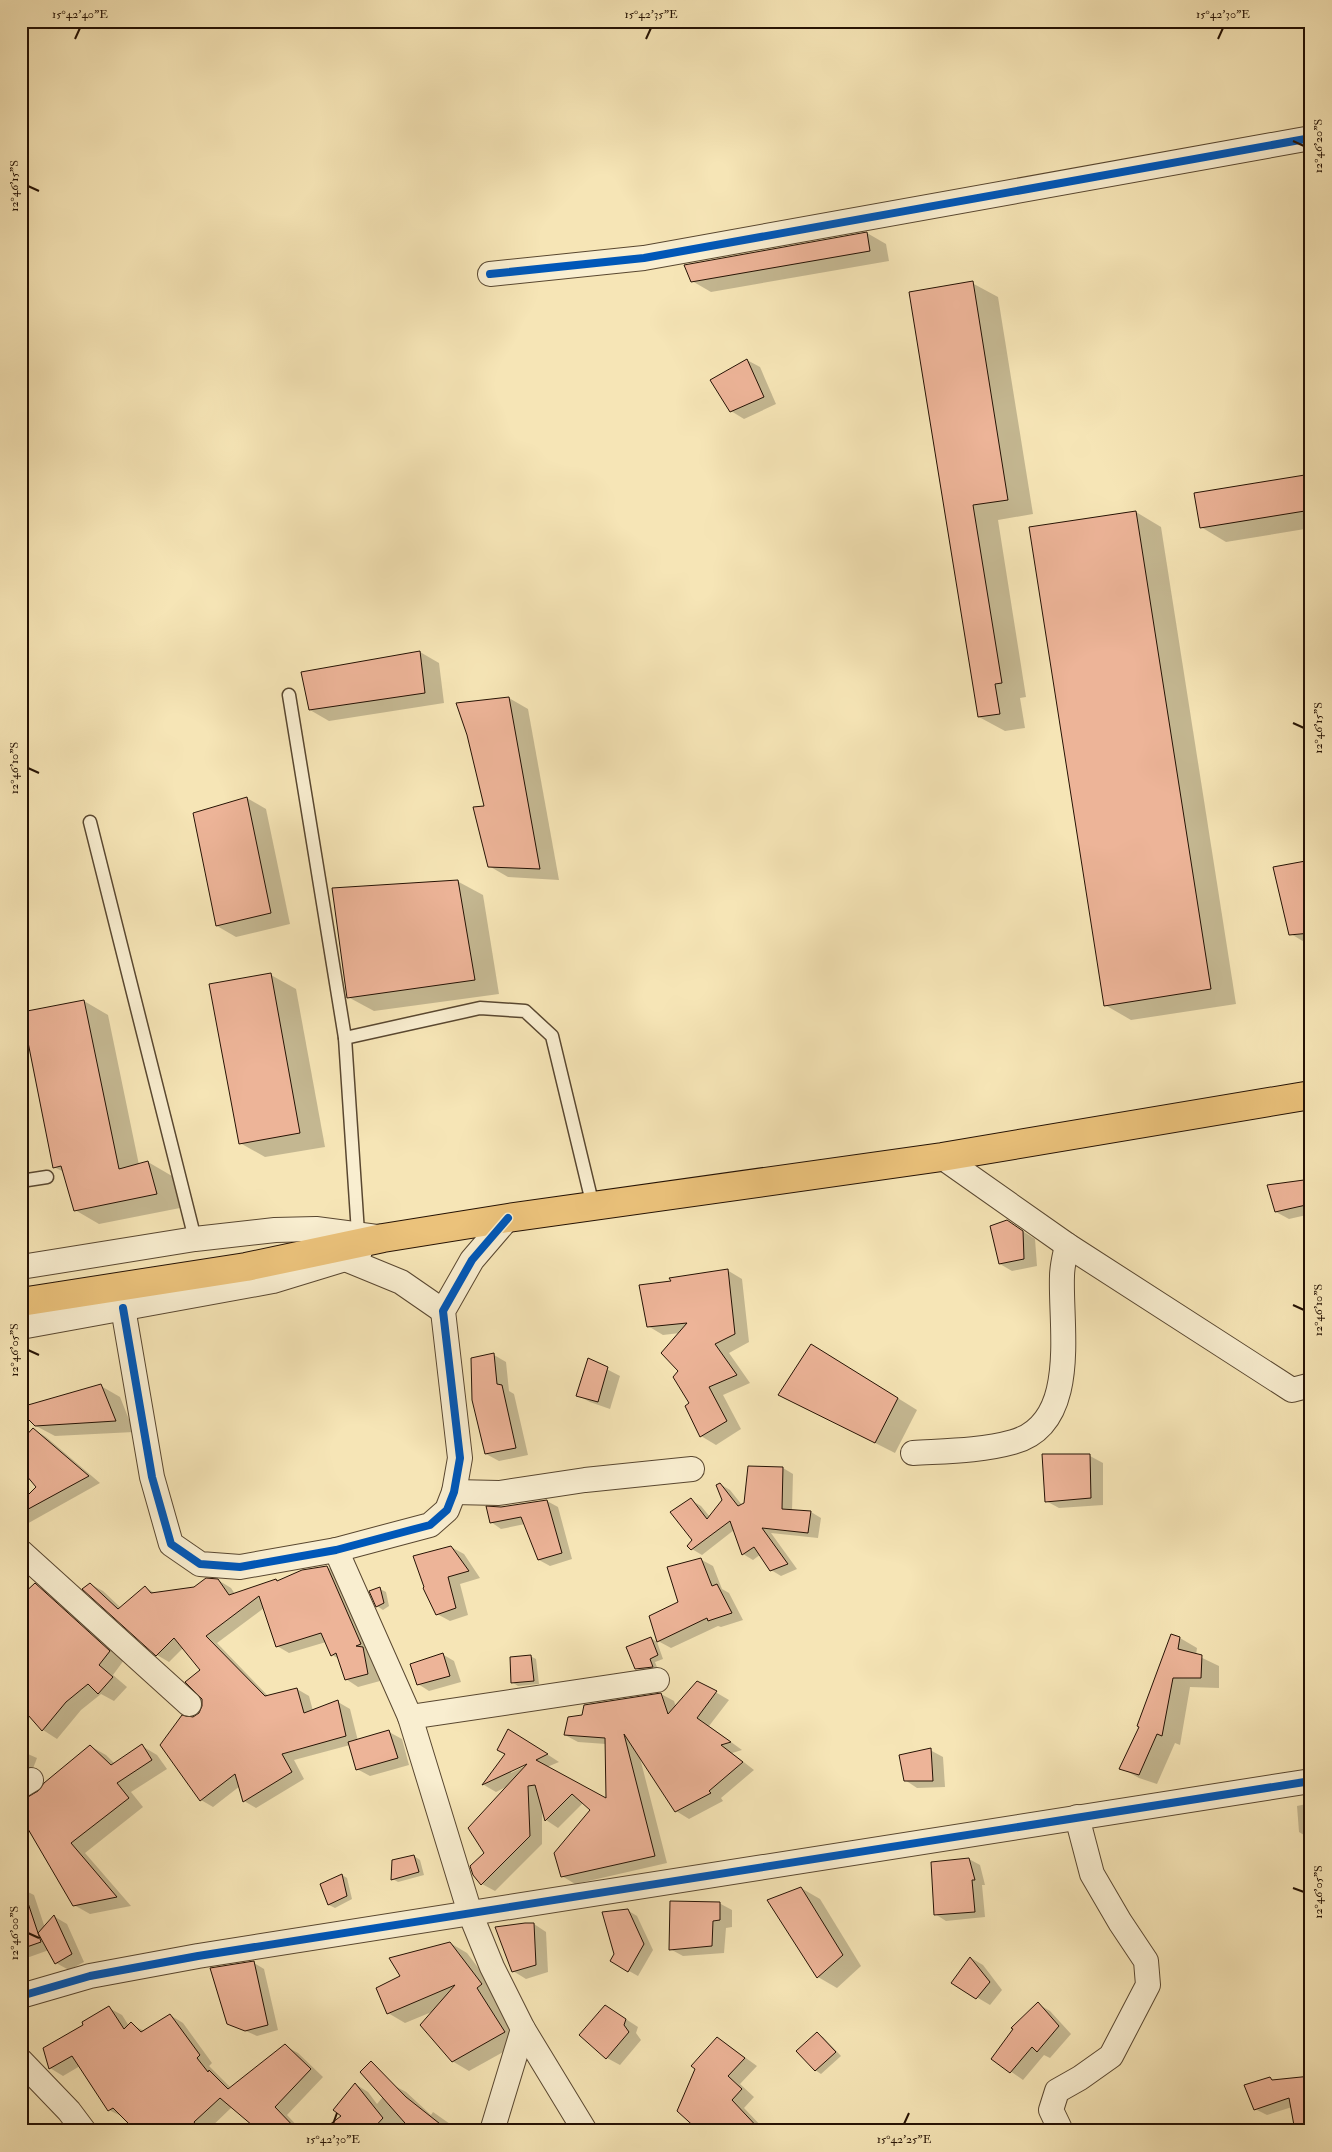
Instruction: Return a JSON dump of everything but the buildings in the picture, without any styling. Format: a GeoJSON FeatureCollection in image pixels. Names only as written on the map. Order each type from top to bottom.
{"type":"FeatureCollection","features":[{"type":"Feature","properties":{"kind":"main road"},"geometry":{"type":"LineString","coordinates":[[21,1302],[246,1267],[371,1236],[942,1157],[1311,1095]]}},
{"type":"Feature","properties":{"kind":"street"},"geometry":{"type":"LineString","coordinates":[[490,274],[644,258],[1311,138]]}},
{"type":"Feature","properties":{"kind":"street"},"geometry":{"type":"LineString","coordinates":[[942,1157],[1067,1246],[1305,1392]]}},
{"type":"Feature","properties":{"kind":"street"},"geometry":{"type":"LineString","coordinates":[[123,1308],[152,1477],[171,1544],[200,1564],[240,1567],[336,1550],[430,1525],[447,1510],[454,1492],[460,1458],[443,1311],[472,1260],[508,1218]]}},
{"type":"Feature","properties":{"kind":"street"},"geometry":{"type":"LineString","coordinates":[[21,1267],[195,1239],[283,1230],[316,1229],[371,1236]]}},
{"type":"Feature","properties":{"kind":"street"},"geometry":{"type":"LineString","coordinates":[[21,1327],[273,1281],[345,1259],[371,1236]]}},
{"type":"Feature","properties":{"kind":"street"},"geometry":{"type":"LineString","coordinates":[[914,1452],[977,1449],[1014,1442],[1036,1431],[1053,1409],[1061,1381],[1063,1351],[1062,1274],[1067,1246]]}},
{"type":"Feature","properties":{"kind":"street"},"geometry":{"type":"LineString","coordinates":[[345,1259],[401,1282],[443,1311]]}},
{"type":"Feature","properties":{"kind":"street"},"geometry":{"type":"LineString","coordinates":[[454,1492],[499,1493],[585,1480],[692,1469]]}},
{"type":"Feature","properties":{"kind":"street"},"geometry":{"type":"LineString","coordinates":[[336,1550],[410,1717],[470,1913],[492,1967],[523,2029],[585,2131]]}},
{"type":"Feature","properties":{"kind":"street"},"geometry":{"type":"LineString","coordinates":[[21,1552],[189,1704]]}},
{"type":"Feature","properties":{"kind":"street"},"geometry":{"type":"LineString","coordinates":[[410,1717],[657,1680]]}},
{"type":"Feature","properties":{"kind":"street"},"geometry":{"type":"LineString","coordinates":[[21,1996],[90,1976],[189,1957],[1311,1781]]}},
{"type":"Feature","properties":{"kind":"street"},"geometry":{"type":"LineString","coordinates":[[1061,2131],[1051,2110],[1057,2091],[1080,2078],[1110,2056],[1148,1985],[1146,1961],[1120,1922],[1092,1874],[1077,1817]]}},
{"type":"Feature","properties":{"kind":"street"},"geometry":{"type":"LineString","coordinates":[[492,2131],[523,2029]]}},
{"type":"Feature","properties":{"kind":"street"},"geometry":{"type":"LineString","coordinates":[[21,2061],[69,2111],[84,2131]]}},
{"type":"Feature","properties":{"kind":"lane"},"geometry":{"type":"LineString","coordinates":[[289,695],[345,1038],[371,1236]]}},
{"type":"Feature","properties":{"kind":"lane"},"geometry":{"type":"LineString","coordinates":[[90,822],[195,1239]]}},
{"type":"Feature","properties":{"kind":"lane"},"geometry":{"type":"LineString","coordinates":[[345,1038],[480,1008],[525,1011],[552,1036],[593,1206]]}},
{"type":"Feature","properties":{"kind":"lane"},"geometry":{"type":"LineString","coordinates":[[21,1181],[47,1176]]}},
{"type":"Feature","properties":{"kind":"cycle path"},"geometry":{"type":"LineString","coordinates":[[490,274],[644,258],[1311,138]]}},
{"type":"Feature","properties":{"kind":"cycle path"},"geometry":{"type":"LineString","coordinates":[[123,1308],[152,1477],[171,1544],[200,1564],[240,1567],[336,1550],[430,1525],[447,1510],[454,1492],[460,1458],[443,1311],[472,1260],[508,1218]]}},
{"type":"Feature","properties":{"kind":"cycle path"},"geometry":{"type":"LineString","coordinates":[[21,1996],[90,1976],[198,1956],[1311,1781]]}}]}
